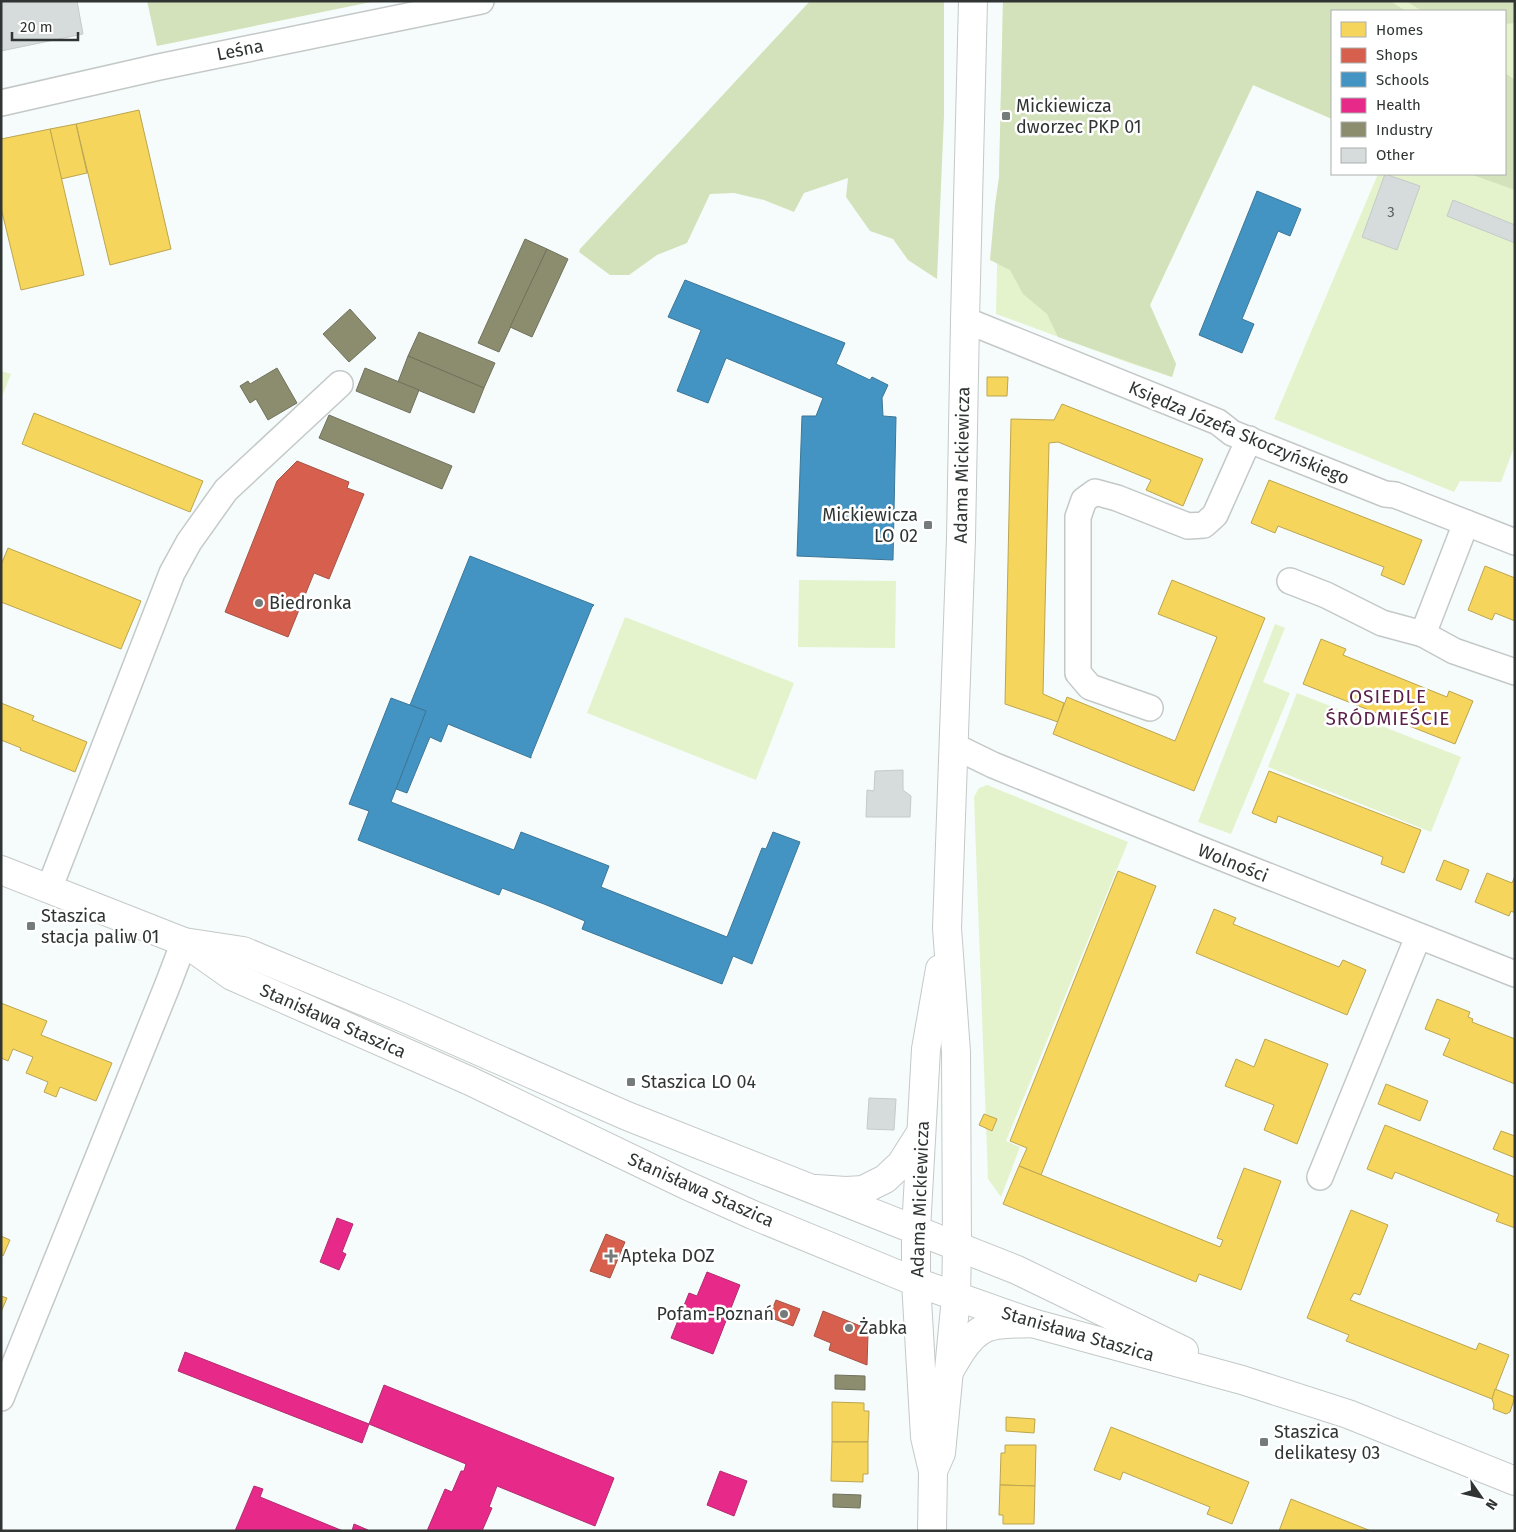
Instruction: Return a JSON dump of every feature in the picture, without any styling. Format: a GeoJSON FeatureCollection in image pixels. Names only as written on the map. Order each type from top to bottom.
{"type":"FeatureCollection","features":[{"type":"Feature","properties":{"kind":"main road","name":"Adama Mickiewicza"},"geometry":{"type":"LineString","coordinates":[[933,1471],[942,1452],[956,1296],[956,1052],[947,928],[961,538],[973,1]]}},
{"type":"Feature","properties":{"kind":"main road","name":"Stanisława Staszica"},"geometry":{"type":"LineString","coordinates":[[1,870],[184,942],[243,952],[397,1015],[618,1112],[1017,1270],[1242,1380]]}},
{"type":"Feature","properties":{"kind":"main road","name":"Adama Mickiewicza"},"geometry":{"type":"LineString","coordinates":[[932,1531],[933,1471],[925,1437],[916,1282],[916,1230],[926,1049],[947,928]]}},
{"type":"Feature","properties":{"kind":"main road","name":"Stanisława Staszica"},"geometry":{"type":"LineString","coordinates":[[184,942],[232,976],[470,1081],[753,1215],[916,1282],[1032,1323],[1242,1380],[1348,1414],[1515,1480]]}},
{"type":"Feature","properties":{"kind":"main road"},"geometry":{"type":"LineString","coordinates":[[811,1189],[863,1190],[885,1179],[901,1164],[921,1132]]}},
{"type":"Feature","properties":{"kind":"main road","name":"Adama Mickiewicza"},"geometry":{"type":"LineString","coordinates":[[949,1371],[966,1343],[985,1329],[991,1326],[1032,1323]]}},
{"type":"Feature","properties":{"kind":"street","name":"Leśna"},"geometry":{"type":"LineString","coordinates":[[1,103],[159,66],[480,1]]}},
{"type":"Feature","properties":{"kind":"street","name":"Księdza Józefa Skoczyńskiego"},"geometry":{"type":"LineString","coordinates":[[965,320],[1218,422],[1232,433],[1249,440],[1385,494],[1395,495],[1515,542]]}},
{"type":"Feature","properties":{"kind":"street"},"geometry":{"type":"LineString","coordinates":[[49,890],[172,573],[189,542],[226,490],[340,384]]}},
{"type":"Feature","properties":{"kind":"street"},"geometry":{"type":"LineString","coordinates":[[1150,708],[1090,687],[1078,673],[1078,518],[1084,500],[1095,492],[1117,498],[1188,526],[1204,525],[1215,515],[1249,440]]}},
{"type":"Feature","properties":{"kind":"street"},"geometry":{"type":"LineString","coordinates":[[1423,634],[1466,523]]}},
{"type":"Feature","properties":{"kind":"street"},"geometry":{"type":"LineString","coordinates":[[1290,581],[1326,595],[1382,623],[1423,634],[1454,651],[1515,672]]}},
{"type":"Feature","properties":{"kind":"street","name":"Wolności"},"geometry":{"type":"LineString","coordinates":[[954,746],[993,765],[1418,937],[1515,974]]}},
{"type":"Feature","properties":{"kind":"street"},"geometry":{"type":"LineString","coordinates":[[1320,1177],[1418,937]]}},
{"type":"Feature","properties":{"kind":"street"},"geometry":{"type":"LineString","coordinates":[[1,1398],[184,942]]}},
{"type":"Feature","properties":{"kind":"green space"},"geometry":{"type":"Polygon","coordinates":[[[147,1],[376,1],[157,46],[147,1]]]}},
{"type":"Feature","properties":{"kind":"green space"},"geometry":{"type":"Polygon","coordinates":[[[810,1],[944,1],[944,116],[937,279],[908,260],[893,239],[870,231],[846,197],[848,178],[804,193],[794,212],[764,200],[734,193],[710,194],[687,243],[657,255],[629,275],[610,275],[579,252],[580,249],[810,1]]]}},
{"type":"Feature","properties":{"kind":"green space"},"geometry":{"type":"Polygon","coordinates":[[[1003,1],[1515,1],[1515,445],[1501,482],[1460,481],[1454,492],[1274,419],[1378,175],[1506,175],[1506,10],[1331,10],[1331,119],[1253,85],[1150,305],[1176,364],[1172,377],[996,314],[1003,1]]]}},
{"type":"Feature","properties":{"kind":"green space"},"geometry":{"type":"Polygon","coordinates":[[[1003,1],[1390,1],[1404,10],[1331,10],[1331,119],[1253,85],[1150,305],[1176,364],[1172,377],[1058,337],[1047,314],[1023,294],[1010,270],[990,260],[999,177],[1003,1]]]}},
{"type":"Feature","properties":{"kind":"green space"},"geometry":{"type":"Polygon","coordinates":[[[1406,1],[1515,1],[1515,23],[1506,24],[1506,10],[1420,10],[1406,1]]]}},
{"type":"Feature","properties":{"kind":"green space"},"geometry":{"type":"Polygon","coordinates":[[[1506,74],[1515,80],[1515,190],[1473,175],[1506,175],[1506,74]]]}},
{"type":"Feature","properties":{"kind":"green space"},"geometry":{"type":"Polygon","coordinates":[[[1,371],[11,374],[1,399],[1,371]]]}},
{"type":"Feature","properties":{"kind":"green space"},"geometry":{"type":"Polygon","coordinates":[[[799,580],[896,581],[895,648],[798,647],[799,580]]]}},
{"type":"Feature","properties":{"kind":"green space"},"geometry":{"type":"Polygon","coordinates":[[[625,617],[794,683],[756,780],[587,713],[625,617]]]}},
{"type":"Feature","properties":{"kind":"green space"},"geometry":{"type":"Polygon","coordinates":[[[1275,624],[1285,628],[1263,682],[1290,693],[1231,834],[1198,822],[1275,624]]]}},
{"type":"Feature","properties":{"kind":"green space"},"geometry":{"type":"Polygon","coordinates":[[[1297,693],[1461,757],[1431,832],[1268,767],[1297,693]]]}},
{"type":"Feature","properties":{"kind":"green space"},"geometry":{"type":"Polygon","coordinates":[[[987,785],[1128,842],[1006,1141],[1020,1147],[1001,1197],[988,1179],[974,797],[979,788],[987,785]]]}},
{"type":"Feature","properties":{"kind":"building: Homes"},"geometry":{"type":"Polygon","coordinates":[[[139,110],[171,249],[110,265],[76,124],[139,110]]]}},
{"type":"Feature","properties":{"kind":"building: Homes"},"geometry":{"type":"Polygon","coordinates":[[[76,124],[87,173],[61,179],[50,129],[76,124]]]}},
{"type":"Feature","properties":{"kind":"building: Homes"},"geometry":{"type":"Polygon","coordinates":[[[50,129],[84,275],[21,290],[1,208],[1,139],[50,129]]]}},
{"type":"Feature","properties":{"kind":"building: Homes"},"geometry":{"type":"Polygon","coordinates":[[[987,377],[1008,377],[1007,396],[987,396],[987,377]]]}},
{"type":"Feature","properties":{"kind":"building: Homes"},"geometry":{"type":"Polygon","coordinates":[[[1062,404],[1203,459],[1183,506],[1146,490],[1151,480],[1058,442],[1049,443],[1043,694],[1064,703],[1058,722],[1005,704],[1011,419],[1054,420],[1062,404]]]}},
{"type":"Feature","properties":{"kind":"building: Homes"},"geometry":{"type":"Polygon","coordinates":[[[34,413],[203,481],[190,512],[22,444],[34,413]]]}},
{"type":"Feature","properties":{"kind":"building: Homes"},"geometry":{"type":"Polygon","coordinates":[[[1269,480],[1422,540],[1404,585],[1381,575],[1384,567],[1278,526],[1275,533],[1251,523],[1269,480]]]}},
{"type":"Feature","properties":{"kind":"building: Homes"},"geometry":{"type":"Polygon","coordinates":[[[8,548],[141,601],[121,649],[1,602],[1,565],[8,548]]]}},
{"type":"Feature","properties":{"kind":"building: Homes"},"geometry":{"type":"Polygon","coordinates":[[[1485,566],[1515,578],[1515,621],[1495,613],[1492,620],[1468,610],[1485,566]]]}},
{"type":"Feature","properties":{"kind":"building: Homes"},"geometry":{"type":"Polygon","coordinates":[[[1172,580],[1265,618],[1194,791],[1053,734],[1067,697],[1175,741],[1217,637],[1158,614],[1172,580]]]}},
{"type":"Feature","properties":{"kind":"building: Homes"},"geometry":{"type":"Polygon","coordinates":[[[1321,639],[1346,649],[1343,655],[1447,697],[1449,691],[1473,701],[1455,744],[1303,684],[1321,639]]]}},
{"type":"Feature","properties":{"kind":"building: Homes"},"geometry":{"type":"Polygon","coordinates":[[[1,703],[34,716],[32,720],[87,742],[75,772],[20,750],[21,748],[1,740],[1,703]]]}},
{"type":"Feature","properties":{"kind":"building: Homes"},"geometry":{"type":"Polygon","coordinates":[[[1269,771],[1421,830],[1404,873],[1381,864],[1383,857],[1278,816],[1276,823],[1252,813],[1269,771]]]}},
{"type":"Feature","properties":{"kind":"building: Homes"},"geometry":{"type":"Polygon","coordinates":[[[1444,860],[1469,870],[1461,890],[1436,880],[1444,860]]]}},
{"type":"Feature","properties":{"kind":"building: Homes"},"geometry":{"type":"Polygon","coordinates":[[[1118,871],[1156,886],[1041,1175],[1019,1166],[1027,1148],[1010,1141],[1118,871]]]}},
{"type":"Feature","properties":{"kind":"building: Homes"},"geometry":{"type":"Polygon","coordinates":[[[1487,873],[1512,883],[1515,876],[1515,913],[1511,911],[1509,916],[1475,902],[1487,873]]]}},
{"type":"Feature","properties":{"kind":"building: Homes"},"geometry":{"type":"Polygon","coordinates":[[[1214,909],[1236,918],[1233,924],[1339,967],[1343,960],[1366,970],[1347,1015],[1196,953],[1214,909]]]}},
{"type":"Feature","properties":{"kind":"building: Homes"},"geometry":{"type":"Polygon","coordinates":[[[1437,999],[1470,1012],[1468,1017],[1473,1019],[1472,1022],[1515,1039],[1515,1084],[1443,1055],[1450,1039],[1425,1029],[1437,999]]]}},
{"type":"Feature","properties":{"kind":"building: Homes"},"geometry":{"type":"Polygon","coordinates":[[[1,1003],[47,1021],[41,1035],[112,1063],[96,1101],[60,1087],[56,1097],[44,1092],[48,1082],[26,1073],[33,1057],[13,1049],[8,1061],[1,1058],[1,1003]]]}},
{"type":"Feature","properties":{"kind":"building: Homes"},"geometry":{"type":"Polygon","coordinates":[[[1265,1039],[1328,1064],[1297,1144],[1264,1130],[1274,1105],[1225,1086],[1236,1059],[1254,1067],[1265,1039]]]}},
{"type":"Feature","properties":{"kind":"building: Homes"},"geometry":{"type":"Polygon","coordinates":[[[1386,1084],[1428,1101],[1420,1121],[1378,1104],[1386,1084]]]}},
{"type":"Feature","properties":{"kind":"building: Homes"},"geometry":{"type":"Polygon","coordinates":[[[984,1114],[997,1119],[992,1131],[979,1125],[984,1114]]]}},
{"type":"Feature","properties":{"kind":"building: Homes"},"geometry":{"type":"Polygon","coordinates":[[[1385,1125],[1515,1177],[1515,1228],[1496,1221],[1499,1214],[1395,1172],[1392,1179],[1367,1169],[1385,1125]]]}},
{"type":"Feature","properties":{"kind":"building: Homes"},"geometry":{"type":"Polygon","coordinates":[[[1501,1131],[1515,1136],[1515,1158],[1493,1149],[1501,1131]]]}},
{"type":"Feature","properties":{"kind":"building: Homes"},"geometry":{"type":"Polygon","coordinates":[[[1019,1166],[1220,1247],[1223,1240],[1217,1238],[1244,1168],[1281,1181],[1241,1290],[1199,1274],[1196,1282],[1003,1204],[1019,1166]]]}},
{"type":"Feature","properties":{"kind":"building: Homes"},"geometry":{"type":"Polygon","coordinates":[[[1351,1210],[1388,1225],[1360,1295],[1354,1293],[1350,1300],[1476,1350],[1479,1343],[1509,1355],[1492,1399],[1346,1341],[1349,1335],[1307,1318],[1351,1210]]]}},
{"type":"Feature","properties":{"kind":"building: Homes"},"geometry":{"type":"Polygon","coordinates":[[[1,1236],[10,1240],[3,1256],[1,1255],[1,1236]]]}},
{"type":"Feature","properties":{"kind":"building: Homes"},"geometry":{"type":"Polygon","coordinates":[[[1,1296],[7,1298],[1,1312],[1,1296]]]}},
{"type":"Feature","properties":{"kind":"building: Homes"},"geometry":{"type":"Polygon","coordinates":[[[1495,1389],[1515,1397],[1510,1412],[1506,1414],[1493,1409],[1492,1399],[1495,1389]]]}},
{"type":"Feature","properties":{"kind":"building: Homes"},"geometry":{"type":"Polygon","coordinates":[[[832,1402],[864,1403],[864,1411],[869,1411],[868,1442],[832,1442],[832,1402]]]}},
{"type":"Feature","properties":{"kind":"building: Homes"},"geometry":{"type":"Polygon","coordinates":[[[1006,1417],[1035,1419],[1034,1433],[1006,1431],[1006,1417]]]}},
{"type":"Feature","properties":{"kind":"building: Homes"},"geometry":{"type":"Polygon","coordinates":[[[1111,1427],[1249,1482],[1232,1524],[1207,1514],[1210,1507],[1123,1472],[1120,1480],[1094,1470],[1111,1427]]]}},
{"type":"Feature","properties":{"kind":"building: Homes"},"geometry":{"type":"Polygon","coordinates":[[[832,1442],[868,1442],[868,1474],[863,1474],[863,1482],[831,1481],[832,1442]]]}},
{"type":"Feature","properties":{"kind":"building: Homes"},"geometry":{"type":"Polygon","coordinates":[[[1005,1445],[1036,1445],[1035,1486],[1000,1485],[1001,1453],[1005,1453],[1005,1445]]]}},
{"type":"Feature","properties":{"kind":"building: Homes"},"geometry":{"type":"Polygon","coordinates":[[[1000,1485],[1035,1486],[1034,1524],[1003,1524],[1003,1515],[999,1515],[1000,1485]]]}},
{"type":"Feature","properties":{"kind":"building: Homes"},"geometry":{"type":"Polygon","coordinates":[[[1291,1499],[1371,1531],[1279,1531],[1291,1499]]]}},
{"type":"Feature","properties":{"kind":"building: Shops"},"geometry":{"type":"Polygon","coordinates":[[[297,461],[349,482],[347,488],[364,494],[329,579],[314,573],[288,637],[225,612],[277,481],[297,461]]]}},
{"type":"Feature","properties":{"kind":"building: Shops"},"geometry":{"type":"Polygon","coordinates":[[[606,1234],[625,1242],[610,1278],[590,1271],[606,1234]]]}},
{"type":"Feature","properties":{"kind":"building: Shops","name":"Pofam-Poznań"},"geometry":{"type":"Polygon","coordinates":[[[776,1300],[800,1309],[793,1326],[769,1317],[776,1300]]]}},
{"type":"Feature","properties":{"kind":"building: Shops"},"geometry":{"type":"Polygon","coordinates":[[[823,1311],[868,1329],[866,1333],[868,1334],[867,1365],[829,1350],[831,1343],[814,1336],[823,1311]]]}},
{"type":"Feature","properties":{"kind":"building: Schools"},"geometry":{"type":"Polygon","coordinates":[[[1257,191],[1301,209],[1290,236],[1278,231],[1242,319],[1254,324],[1242,353],[1199,335],[1257,191]]]}},
{"type":"Feature","properties":{"kind":"building: Schools"},"geometry":{"type":"Polygon","coordinates":[[[685,280],[845,343],[836,364],[870,380],[872,377],[888,385],[882,398],[883,416],[896,417],[893,560],[797,556],[802,416],[816,416],[823,398],[726,358],[708,403],[677,391],[701,330],[668,317],[685,280]]]}},
{"type":"Feature","properties":{"kind":"building: Schools"},"geometry":{"type":"Polygon","coordinates":[[[470,556],[594,605],[531,758],[448,724],[441,742],[430,737],[407,793],[396,789],[426,711],[410,705],[470,556]]]}},
{"type":"Feature","properties":{"kind":"building: Schools"},"geometry":{"type":"Polygon","coordinates":[[[391,698],[426,711],[391,802],[514,850],[521,832],[609,866],[601,887],[727,937],[762,848],[766,849],[773,832],[800,842],[752,964],[733,956],[722,984],[582,929],[585,921],[544,904],[502,888],[499,895],[358,840],[369,811],[349,804],[391,698]]]}},
{"type":"Feature","properties":{"kind":"building: Health"},"geometry":{"type":"Polygon","coordinates":[[[337,1218],[353,1224],[342,1252],[346,1254],[339,1270],[320,1262],[337,1218]]]}},
{"type":"Feature","properties":{"kind":"building: Health"},"geometry":{"type":"Polygon","coordinates":[[[707,1272],[740,1285],[713,1354],[671,1338],[689,1293],[697,1296],[707,1272]]]}},
{"type":"Feature","properties":{"kind":"building: Health"},"geometry":{"type":"Polygon","coordinates":[[[185,1352],[369,1424],[362,1443],[178,1371],[185,1352]]]}},
{"type":"Feature","properties":{"kind":"building: Health"},"geometry":{"type":"Polygon","coordinates":[[[384,1385],[614,1478],[595,1526],[497,1486],[489,1507],[492,1508],[482,1531],[427,1531],[445,1489],[452,1492],[466,1464],[369,1424],[384,1385]]]}},
{"type":"Feature","properties":{"kind":"building: Health"},"geometry":{"type":"Polygon","coordinates":[[[720,1471],[747,1481],[734,1516],[707,1505],[720,1471]]]}},
{"type":"Feature","properties":{"kind":"building: Health"},"geometry":{"type":"Polygon","coordinates":[[[254,1486],[263,1489],[260,1497],[343,1531],[235,1531],[254,1486]]]}},
{"type":"Feature","properties":{"kind":"building: Health"},"geometry":{"type":"Polygon","coordinates":[[[354,1524],[368,1530],[352,1531],[354,1524]]]}},
{"type":"Feature","properties":{"kind":"building: Industry"},"geometry":{"type":"Polygon","coordinates":[[[525,239],[547,249],[499,352],[478,343],[525,239]]]}},
{"type":"Feature","properties":{"kind":"building: Industry"},"geometry":{"type":"Polygon","coordinates":[[[547,249],[568,259],[532,337],[510,327],[547,249]]]}},
{"type":"Feature","properties":{"kind":"building: Industry"},"geometry":{"type":"Polygon","coordinates":[[[350,309],[376,338],[349,362],[323,334],[350,309]]]}},
{"type":"Feature","properties":{"kind":"building: Industry"},"geometry":{"type":"Polygon","coordinates":[[[419,332],[495,363],[484,388],[408,356],[419,332]]]}},
{"type":"Feature","properties":{"kind":"building: Industry"},"geometry":{"type":"Polygon","coordinates":[[[408,356],[484,388],[474,413],[398,382],[408,356]]]}},
{"type":"Feature","properties":{"kind":"building: Industry"},"geometry":{"type":"Polygon","coordinates":[[[277,368],[297,403],[268,420],[256,399],[250,403],[240,386],[248,381],[250,384],[277,368]]]}},
{"type":"Feature","properties":{"kind":"building: Industry"},"geometry":{"type":"Polygon","coordinates":[[[365,368],[419,390],[410,413],[356,391],[365,368]]]}},
{"type":"Feature","properties":{"kind":"building: Industry"},"geometry":{"type":"Polygon","coordinates":[[[329,415],[452,466],[442,489],[319,438],[329,415]]]}},
{"type":"Feature","properties":{"kind":"building: Industry"},"geometry":{"type":"Polygon","coordinates":[[[835,1375],[865,1376],[865,1390],[835,1389],[835,1375]]]}},
{"type":"Feature","properties":{"kind":"building: Industry"},"geometry":{"type":"Polygon","coordinates":[[[833,1494],[861,1495],[860,1508],[833,1507],[833,1494]]]}},
{"type":"Feature","properties":{"kind":"building: Other"},"geometry":{"type":"Polygon","coordinates":[[[1,1],[77,1],[83,34],[1,51],[1,1]]]}},
{"type":"Feature","properties":{"kind":"building: Other"},"geometry":{"type":"Polygon","coordinates":[[[1385,175],[1420,186],[1397,250],[1362,237],[1385,175]]]}},
{"type":"Feature","properties":{"kind":"building: Other"},"geometry":{"type":"Polygon","coordinates":[[[1453,200],[1515,225],[1515,243],[1447,216],[1453,200]]]}},
{"type":"Feature","properties":{"kind":"building: Other"},"geometry":{"type":"Polygon","coordinates":[[[903,770],[903,790],[911,796],[910,817],[866,817],[867,790],[874,791],[875,771],[903,770]]]}},
{"type":"Feature","properties":{"kind":"building: Other"},"geometry":{"type":"Polygon","coordinates":[[[869,1098],[896,1099],[894,1130],[867,1129],[869,1098]]]}},
{"type":"Feature","properties":{"kind":"place","name":"Mickiewicza dworzec PKP 01"},"geometry":{"type":"Point","coordinates":[1006,116]}},
{"type":"Feature","properties":{"kind":"place","name":"Mickiewicza LO 02"},"geometry":{"type":"Point","coordinates":[928,525]}},
{"type":"Feature","properties":{"kind":"place","name":"Biedronka"},"geometry":{"type":"Point","coordinates":[259,603]}},
{"type":"Feature","properties":{"kind":"place","name":"Staszica stacja paliw 01"},"geometry":{"type":"Point","coordinates":[31,926]}},
{"type":"Feature","properties":{"kind":"place","name":"Staszica LO 04"},"geometry":{"type":"Point","coordinates":[631,1082]}},
{"type":"Feature","properties":{"kind":"place","name":"Apteka DOZ"},"geometry":{"type":"Point","coordinates":[611,1256]}},
{"type":"Feature","properties":{"kind":"place","name":"Pofam-Poznań"},"geometry":{"type":"Point","coordinates":[784,1314]}},
{"type":"Feature","properties":{"kind":"place","name":"Żabka"},"geometry":{"type":"Point","coordinates":[849,1328]}},
{"type":"Feature","properties":{"kind":"place","name":"Staszica delikatesy 03"},"geometry":{"type":"Point","coordinates":[1264,1442]}},
{"type":"Feature","properties":{"kind":"district","name":"OSIEDLE ŚRÓDMIEŚCIE"},"geometry":{"type":"Point","coordinates":[1388,707]}}]}
